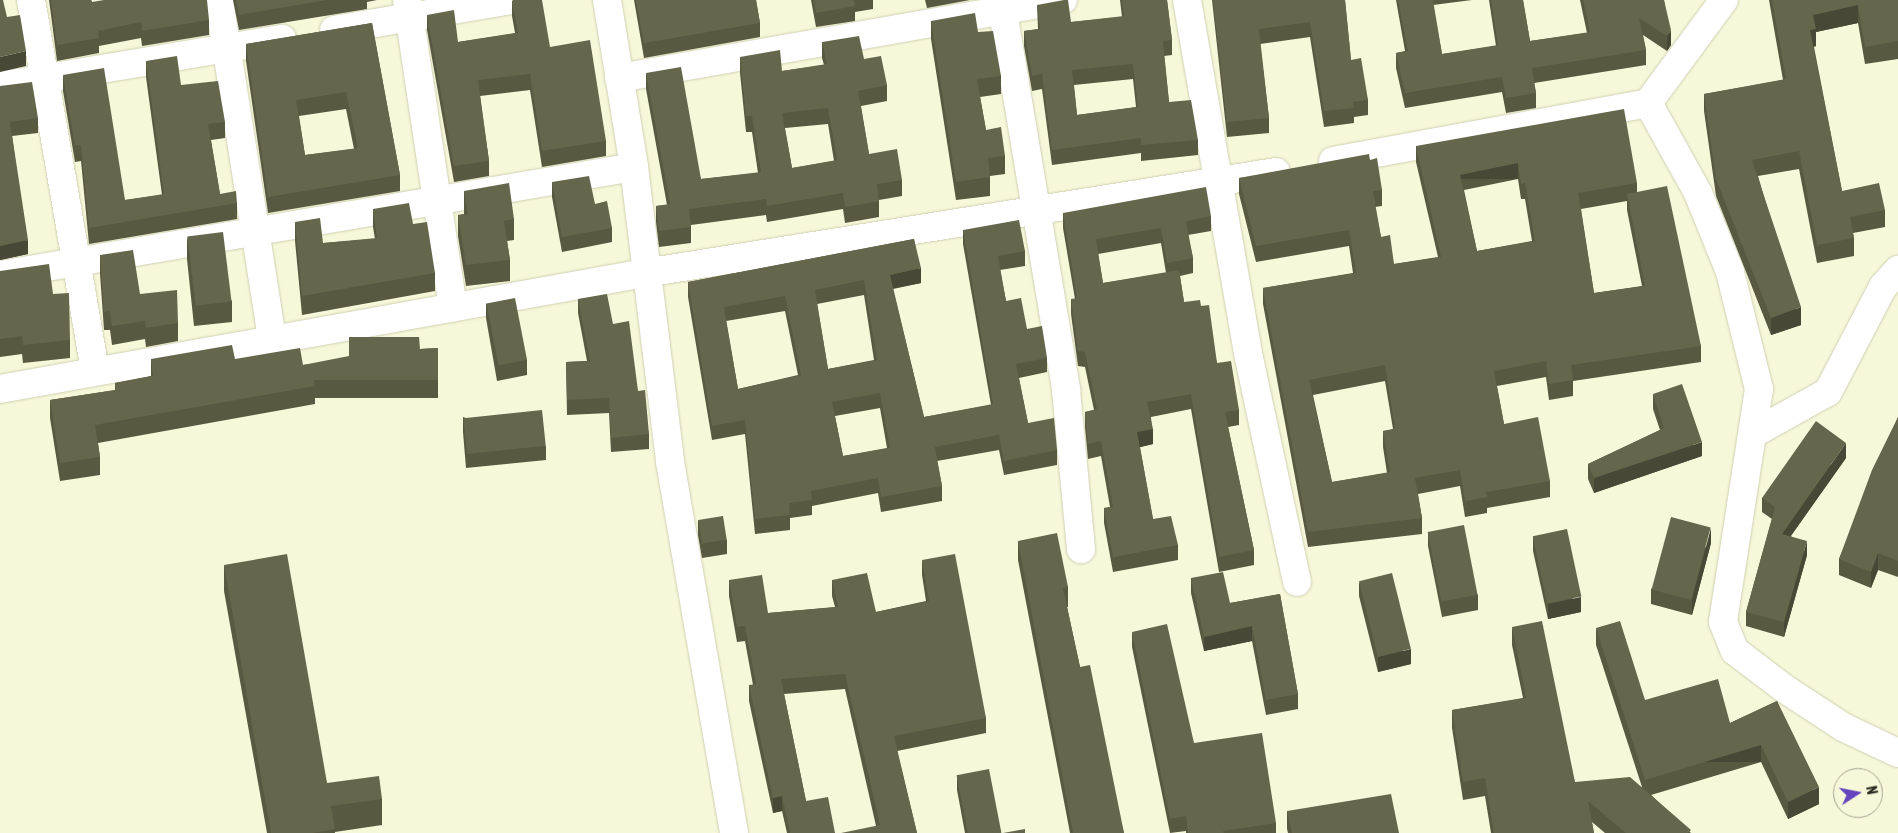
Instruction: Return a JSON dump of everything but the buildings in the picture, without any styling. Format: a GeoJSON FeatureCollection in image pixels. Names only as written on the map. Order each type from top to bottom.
{"type":"FeatureCollection","features":[{"type":"Feature","properties":{"kind":"street"},"geometry":{"type":"LineString","coordinates":[[31,0],[95,372]]}},
{"type":"Feature","properties":{"kind":"street"},"geometry":{"type":"LineString","coordinates":[[218,0],[272,340]]}},
{"type":"Feature","properties":{"kind":"street"},"geometry":{"type":"LineString","coordinates":[[0,86],[226,48],[408,9],[512,0]]}},
{"type":"Feature","properties":{"kind":"street"},"geometry":{"type":"LineString","coordinates":[[607,0],[634,167],[645,273],[670,462],[734,833]]}},
{"type":"Feature","properties":{"kind":"street"},"geometry":{"type":"LineString","coordinates":[[619,78],[1002,5],[1063,0]]}},
{"type":"Feature","properties":{"kind":"street"},"geometry":{"type":"LineString","coordinates":[[1187,0],[1248,358],[1297,582]]}},
{"type":"Feature","properties":{"kind":"street"},"geometry":{"type":"LineString","coordinates":[[0,389],[645,273],[1219,182],[1648,103],[1724,0]]}},
{"type":"Feature","properties":{"kind":"street"},"geometry":{"type":"LineString","coordinates":[[1002,5],[1033,212],[1066,390],[1081,549]]}},
{"type":"Feature","properties":{"kind":"street"},"geometry":{"type":"LineString","coordinates":[[408,9],[454,308]]}},
{"type":"Feature","properties":{"kind":"street"},"geometry":{"type":"LineString","coordinates":[[1648,103],[1698,192],[1730,272],[1759,389],[1756,432],[1723,599],[1723,622],[1735,651],[1843,727],[1898,753]]}},
{"type":"Feature","properties":{"kind":"street"},"geometry":{"type":"LineString","coordinates":[[0,276],[634,167]]}},
{"type":"Feature","properties":{"kind":"street"},"geometry":{"type":"LineString","coordinates":[[1756,432],[1828,392],[1884,287],[1898,270]]}}]}
